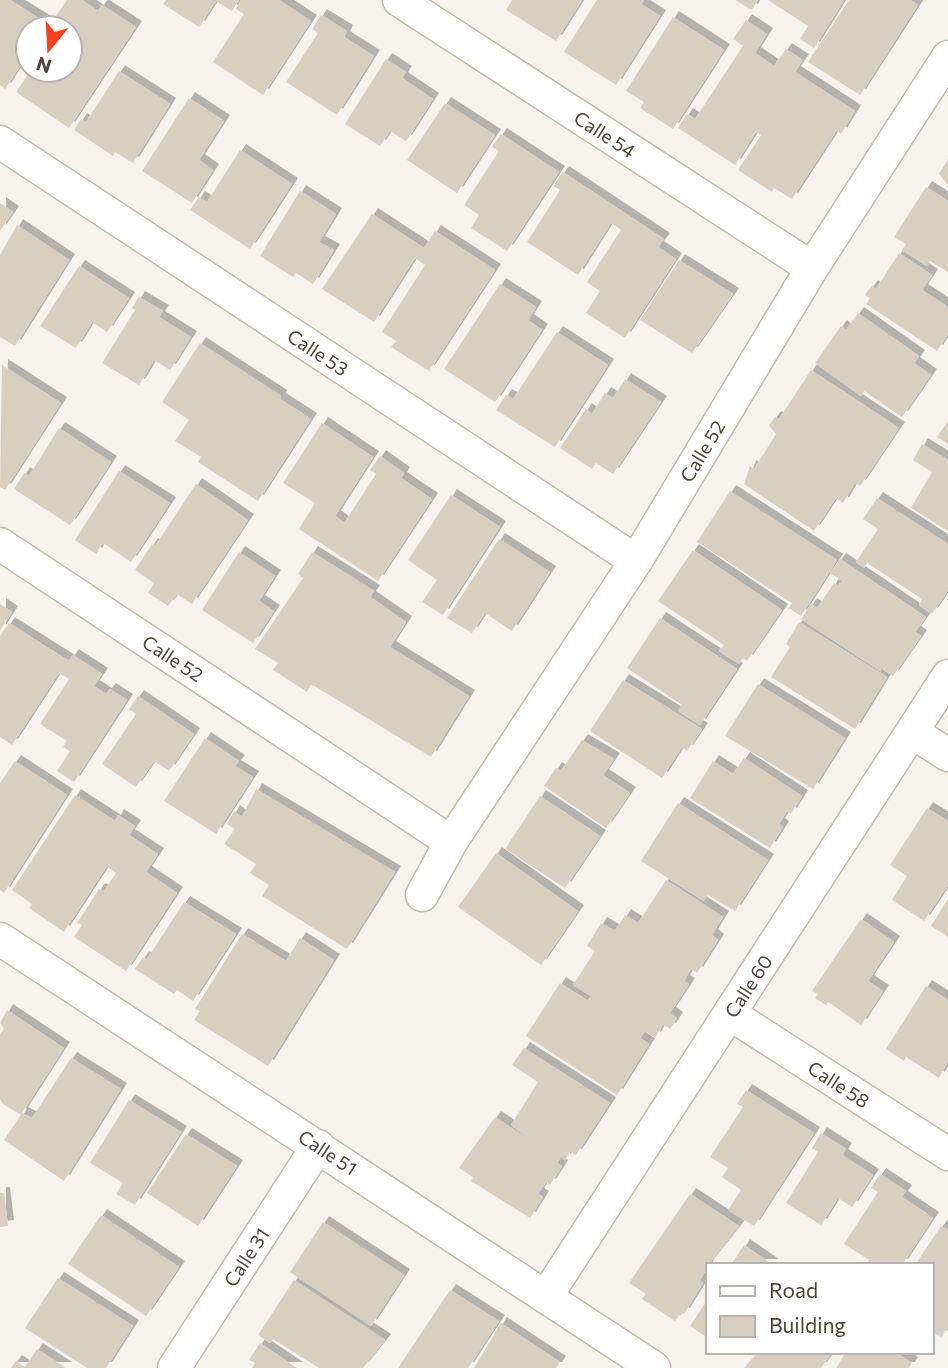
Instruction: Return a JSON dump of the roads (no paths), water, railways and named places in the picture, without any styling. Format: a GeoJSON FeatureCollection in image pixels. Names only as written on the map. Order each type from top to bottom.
{"type":"FeatureCollection","features":[{"type":"Feature","properties":{"kind":"street","name":"Calle 54"},"geometry":{"type":"LineString","coordinates":[[399,0],[812,268]]}},
{"type":"Feature","properties":{"kind":"street","name":"Calle 52"},"geometry":{"type":"LineString","coordinates":[[422,895],[451,842],[636,561],[812,268],[948,57]]}},
{"type":"Feature","properties":{"kind":"street","name":"Calle 53"},"geometry":{"type":"LineString","coordinates":[[0,142],[636,561]]}},
{"type":"Feature","properties":{"kind":"street","name":"Calle 52"},"geometry":{"type":"LineString","coordinates":[[0,544],[451,842]]}},
{"type":"Feature","properties":{"kind":"street","name":"Calle 60"},"geometry":{"type":"LineString","coordinates":[[547,1295],[948,676]]}},
{"type":"Feature","properties":{"kind":"street"},"geometry":{"type":"LineString","coordinates":[[912,732],[948,755]]}},
{"type":"Feature","properties":{"kind":"street","name":"Calle 51"},"geometry":{"type":"LineString","coordinates":[[0,939],[547,1295],[654,1368]]}},
{"type":"Feature","properties":{"kind":"street","name":"Calle 58"},"geometry":{"type":"LineString","coordinates":[[730,1014],[948,1154]]}},
{"type":"Feature","properties":{"kind":"street","name":"Calle 31"},"geometry":{"type":"LineString","coordinates":[[174,1368],[317,1146]]}}]}
